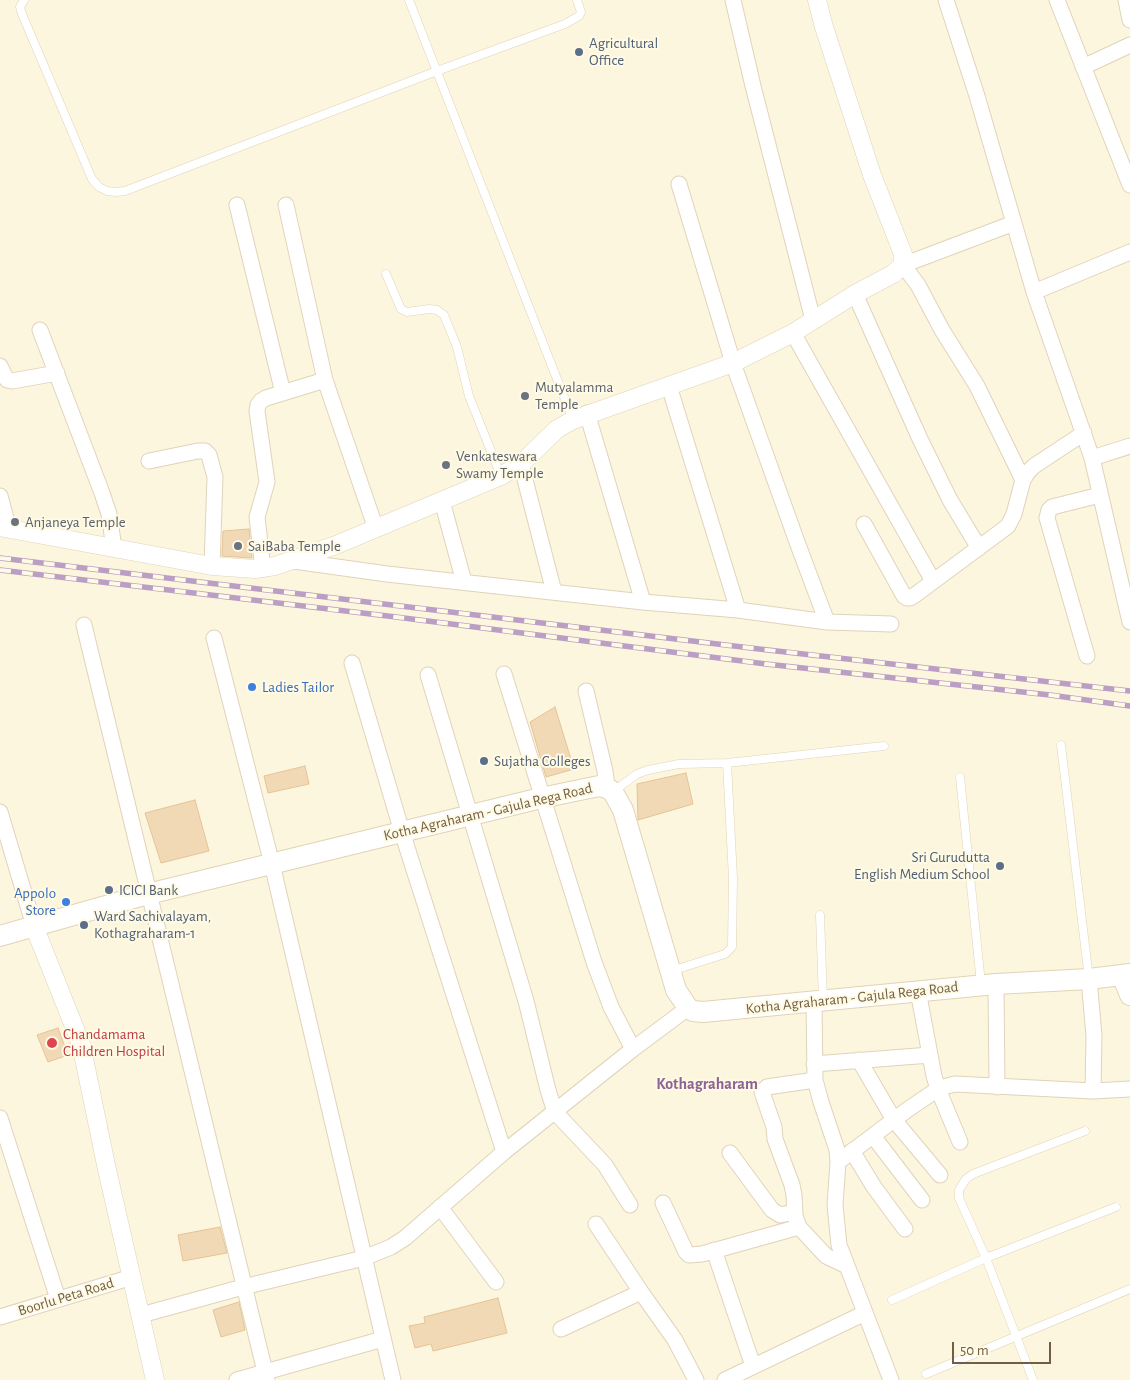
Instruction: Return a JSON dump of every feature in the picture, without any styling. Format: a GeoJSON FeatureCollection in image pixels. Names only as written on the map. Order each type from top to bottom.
{"type":"FeatureCollection","features":[{"type":"Feature","properties":{"kind":"main road","name":"Kotha Agraharam - Gajula Rega Road"},"geometry":{"type":"LineString","coordinates":[[0,936],[148,894],[541,798],[599,786],[610,790],[623,810],[676,990],[688,1008],[693,1011],[704,1012],[989,984],[1090,979],[1126,975]]}},
{"type":"Feature","properties":{"kind":"main road"},"geometry":{"type":"LineString","coordinates":[[1126,975],[1130,995]]}},
{"type":"Feature","properties":{"kind":"street"},"geometry":{"type":"LineString","coordinates":[[733,0],[813,320]]}},
{"type":"Feature","properties":{"kind":"street"},"geometry":{"type":"LineString","coordinates":[[817,0],[872,175],[903,254],[903,265],[918,285],[942,330],[977,386],[1023,480]]}},
{"type":"Feature","properties":{"kind":"street"},"geometry":{"type":"LineString","coordinates":[[946,0],[977,96],[1034,292],[1092,458],[1130,622]]}},
{"type":"Feature","properties":{"kind":"street"},"geometry":{"type":"LineString","coordinates":[[1056,0],[1130,185]]}},
{"type":"Feature","properties":{"kind":"street"},"geometry":{"type":"LineString","coordinates":[[1126,0],[1130,20]]}},
{"type":"Feature","properties":{"kind":"street"},"geometry":{"type":"LineString","coordinates":[[1083,67],[1130,45]]}},
{"type":"Feature","properties":{"kind":"street"},"geometry":{"type":"LineString","coordinates":[[679,184],[734,363],[796,542],[827,622]]}},
{"type":"Feature","properties":{"kind":"street"},"geometry":{"type":"LineString","coordinates":[[237,205],[283,393]]}},
{"type":"Feature","properties":{"kind":"street"},"geometry":{"type":"LineString","coordinates":[[286,205],[325,380],[376,529]]}},
{"type":"Feature","properties":{"kind":"street"},"geometry":{"type":"LineString","coordinates":[[0,496],[4,528],[212,566],[255,570],[294,561],[376,529],[501,476],[521,464],[557,429],[580,417],[734,363],[793,333],[855,294],[893,274],[903,265],[1014,223]]}},
{"type":"Feature","properties":{"kind":"street"},"geometry":{"type":"LineString","coordinates":[[1034,292],[1130,252]]}},
{"type":"Feature","properties":{"kind":"street"},"geometry":{"type":"LineString","coordinates":[[855,294],[924,448],[950,500],[978,548]]}},
{"type":"Feature","properties":{"kind":"street"},"geometry":{"type":"LineString","coordinates":[[40,330],[107,507],[114,548]]}},
{"type":"Feature","properties":{"kind":"street"},"geometry":{"type":"LineString","coordinates":[[793,333],[933,581]]}},
{"type":"Feature","properties":{"kind":"street"},"geometry":{"type":"LineString","coordinates":[[0,366],[7,380],[12,381],[56,373]]}},
{"type":"Feature","properties":{"kind":"street"},"geometry":{"type":"LineString","coordinates":[[263,569],[257,517],[266,482],[266,474],[257,411],[261,401],[325,380]]}},
{"type":"Feature","properties":{"kind":"street"},"geometry":{"type":"LineString","coordinates":[[669,386],[738,610]]}},
{"type":"Feature","properties":{"kind":"street"},"geometry":{"type":"LineString","coordinates":[[580,417],[643,602]]}},
{"type":"Feature","properties":{"kind":"street"},"geometry":{"type":"LineString","coordinates":[[864,524],[907,598],[915,595],[1008,526],[1014,514],[1023,480],[1034,466],[1084,433]]}},
{"type":"Feature","properties":{"kind":"street"},"geometry":{"type":"LineString","coordinates":[[1092,458],[1130,446]]}},
{"type":"Feature","properties":{"kind":"street"},"geometry":{"type":"LineString","coordinates":[[149,462],[198,451],[205,451],[209,455],[215,478],[212,566]]}},
{"type":"Feature","properties":{"kind":"street"},"geometry":{"type":"LineString","coordinates":[[521,464],[554,592]]}},
{"type":"Feature","properties":{"kind":"street"},"geometry":{"type":"LineString","coordinates":[[1087,656],[1047,518],[1048,510],[1052,507],[1100,494]]}},
{"type":"Feature","properties":{"kind":"street"},"geometry":{"type":"LineString","coordinates":[[442,501],[464,582]]}},
{"type":"Feature","properties":{"kind":"street"},"geometry":{"type":"LineString","coordinates":[[294,561],[387,574],[643,602],[738,610],[827,622],[891,624]]}},
{"type":"Feature","properties":{"kind":"street"},"geometry":{"type":"LineString","coordinates":[[84,625],[266,1376]]}},
{"type":"Feature","properties":{"kind":"street"},"geometry":{"type":"LineString","coordinates":[[214,638],[272,864],[393,1380]]}},
{"type":"Feature","properties":{"kind":"street"},"geometry":{"type":"LineString","coordinates":[[352,663],[402,832],[504,1152]]}},
{"type":"Feature","properties":{"kind":"street"},"geometry":{"type":"LineString","coordinates":[[504,674],[541,798],[594,962],[611,1007],[633,1049]]}},
{"type":"Feature","properties":{"kind":"street"},"geometry":{"type":"LineString","coordinates":[[428,675],[526,1001],[555,1112],[605,1165],[630,1205]]}},
{"type":"Feature","properties":{"kind":"street"},"geometry":{"type":"LineString","coordinates":[[586,691],[610,790]]}},
{"type":"Feature","properties":{"kind":"street"},"geometry":{"type":"LineString","coordinates":[[0,812],[34,926],[81,1044],[106,1165],[155,1380]]}},
{"type":"Feature","properties":{"kind":"street"},"geometry":{"type":"LineString","coordinates":[[1090,979],[1094,1036],[1092,1091]]}},
{"type":"Feature","properties":{"kind":"street"},"geometry":{"type":"LineString","coordinates":[[989,984],[997,1087]]}},
{"type":"Feature","properties":{"kind":"street"},"geometry":{"type":"LineString","coordinates":[[918,991],[938,1089],[960,1142]]}},
{"type":"Feature","properties":{"kind":"street"},"geometry":{"type":"LineString","coordinates":[[819,1001],[814,1064],[815,1080],[838,1162],[835,1205],[839,1245],[891,1380]]}},
{"type":"Feature","properties":{"kind":"street"},"geometry":{"type":"LineString","coordinates":[[141,1315],[243,1287],[364,1258],[391,1247],[405,1238],[504,1152],[633,1049],[688,1008]]}},
{"type":"Feature","properties":{"kind":"street"},"geometry":{"type":"LineString","coordinates":[[814,1064],[930,1055]]}},
{"type":"Feature","properties":{"kind":"street"},"geometry":{"type":"LineString","coordinates":[[859,1060],[894,1120],[940,1175]]}},
{"type":"Feature","properties":{"kind":"street"},"geometry":{"type":"LineString","coordinates":[[815,1080],[767,1088],[762,1092],[774,1127],[775,1139],[792,1184],[795,1212],[799,1227],[826,1256],[846,1265]]}},
{"type":"Feature","properties":{"kind":"street"},"geometry":{"type":"LineString","coordinates":[[838,1162],[938,1089],[955,1084],[1092,1091],[1130,1089]]}},
{"type":"Feature","properties":{"kind":"street"},"geometry":{"type":"LineString","coordinates":[[0,1118],[7,1163],[58,1299]]}},
{"type":"Feature","properties":{"kind":"street"},"geometry":{"type":"LineString","coordinates":[[873,1136],[922,1200]]}},
{"type":"Feature","properties":{"kind":"street"},"geometry":{"type":"LineString","coordinates":[[852,1152],[874,1187],[906,1230]]}},
{"type":"Feature","properties":{"kind":"street"},"geometry":{"type":"LineString","coordinates":[[730,1153],[772,1210],[780,1214],[795,1212]]}},
{"type":"Feature","properties":{"kind":"street"},"geometry":{"type":"LineString","coordinates":[[662,1202],[689,1255],[702,1254],[799,1227]]}},
{"type":"Feature","properties":{"kind":"street"},"geometry":{"type":"LineString","coordinates":[[440,1207],[496,1282]]}},
{"type":"Feature","properties":{"kind":"street"},"geometry":{"type":"LineString","coordinates":[[596,1224],[640,1292],[675,1340],[696,1380]]}},
{"type":"Feature","properties":{"kind":"street"},"geometry":{"type":"LineString","coordinates":[[714,1250],[753,1366]]}},
{"type":"Feature","properties":{"kind":"street","name":"Boorlu Peta Road"},"geometry":{"type":"LineString","coordinates":[[0,1317],[132,1277]]}},
{"type":"Feature","properties":{"kind":"street"},"geometry":{"type":"LineString","coordinates":[[561,1329],[640,1292]]}},
{"type":"Feature","properties":{"kind":"street"},"geometry":{"type":"LineString","coordinates":[[725,1380],[865,1313]]}},
{"type":"Feature","properties":{"kind":"street"},"geometry":{"type":"LineString","coordinates":[[237,1380],[266,1376],[383,1339]]}},
{"type":"Feature","properties":{"kind":"lane"},"geometry":{"type":"LineString","coordinates":[[24,0],[20,7],[22,14],[88,170],[96,183],[107,191],[125,191],[437,70],[574,20],[579,16],[580,12],[577,0]]}},
{"type":"Feature","properties":{"kind":"lane"},"geometry":{"type":"LineString","coordinates":[[409,0],[580,417]]}},
{"type":"Feature","properties":{"kind":"lane"},"geometry":{"type":"LineString","coordinates":[[386,274],[401,309],[407,312],[429,309],[437,310],[444,315],[457,347],[469,396],[501,476]]}},
{"type":"Feature","properties":{"kind":"lane"},"geometry":{"type":"LineString","coordinates":[[1061,745],[1090,979]]}},
{"type":"Feature","properties":{"kind":"lane"},"geometry":{"type":"LineString","coordinates":[[610,790],[648,770],[679,764],[727,763],[884,746]]}},
{"type":"Feature","properties":{"kind":"lane"},"geometry":{"type":"LineString","coordinates":[[670,971],[725,954],[732,947],[733,878],[727,763]]}},
{"type":"Feature","properties":{"kind":"lane"},"geometry":{"type":"LineString","coordinates":[[960,777],[989,984]]}},
{"type":"Feature","properties":{"kind":"lane"},"geometry":{"type":"LineString","coordinates":[[819,1001],[820,915]]}},
{"type":"Feature","properties":{"kind":"lane"},"geometry":{"type":"LineString","coordinates":[[1033,1380],[986,1258],[958,1198],[959,1190],[966,1179],[973,1174],[1085,1131]]}},
{"type":"Feature","properties":{"kind":"lane"},"geometry":{"type":"LineString","coordinates":[[892,1300],[986,1258],[1116,1207]]}},
{"type":"Feature","properties":{"kind":"lane"},"geometry":{"type":"LineString","coordinates":[[926,1374],[1130,1289]]}},
{"type":"Feature","properties":{"kind":"building","name":"SaiBaba Temple"},"geometry":{"type":"Polygon","coordinates":[[[249,529],[252,558],[222,556],[223,531],[249,529]]]}},
{"type":"Feature","properties":{"kind":"building"},"geometry":{"type":"Polygon","coordinates":[[[555,707],[574,769],[546,777],[530,722],[555,707]]]}},
{"type":"Feature","properties":{"kind":"building"},"geometry":{"type":"Polygon","coordinates":[[[305,766],[309,784],[268,793],[264,776],[305,766]]]}},
{"type":"Feature","properties":{"kind":"building"},"geometry":{"type":"Polygon","coordinates":[[[686,773],[693,804],[638,820],[637,784],[686,773]]]}},
{"type":"Feature","properties":{"kind":"building"},"geometry":{"type":"Polygon","coordinates":[[[195,800],[209,851],[161,863],[145,813],[195,800]]]}},
{"type":"Feature","properties":{"kind":"building"},"geometry":{"type":"Polygon","coordinates":[[[58,1028],[68,1055],[48,1062],[37,1035],[58,1028]]]}},
{"type":"Feature","properties":{"kind":"building"},"geometry":{"type":"Polygon","coordinates":[[[220,1227],[227,1253],[183,1261],[178,1235],[220,1227]]]}},
{"type":"Feature","properties":{"kind":"building"},"geometry":{"type":"Polygon","coordinates":[[[498,1298],[507,1333],[433,1351],[431,1344],[415,1348],[409,1326],[425,1323],[424,1317],[498,1298]]]}},
{"type":"Feature","properties":{"kind":"building"},"geometry":{"type":"Polygon","coordinates":[[[239,1302],[245,1330],[221,1337],[213,1310],[239,1302]]]}},
{"type":"Feature","properties":{"kind":"railway"},"geometry":{"type":"LineString","coordinates":[[0,558],[759,649],[1130,691]]}},
{"type":"Feature","properties":{"kind":"railway"},"geometry":{"type":"LineString","coordinates":[[0,570],[396,617],[766,664],[1050,695],[1130,706]]}},
{"type":"Feature","properties":{"kind":"place","name":"Agricultural Office"},"geometry":{"type":"Point","coordinates":[579,52]}},
{"type":"Feature","properties":{"kind":"place","name":"Mutyalamma Temple"},"geometry":{"type":"Point","coordinates":[525,396]}},
{"type":"Feature","properties":{"kind":"place","name":"Venkateswara Swamy Temple"},"geometry":{"type":"Point","coordinates":[446,465]}},
{"type":"Feature","properties":{"kind":"place","name":"Anjaneya Temple"},"geometry":{"type":"Point","coordinates":[15,522]}},
{"type":"Feature","properties":{"kind":"place","name":"SaiBaba Temple"},"geometry":{"type":"Point","coordinates":[238,546]}},
{"type":"Feature","properties":{"kind":"place","name":"Ladies Tailor"},"geometry":{"type":"Point","coordinates":[252,687]}},
{"type":"Feature","properties":{"kind":"place","name":"Sujatha Colleges"},"geometry":{"type":"Point","coordinates":[484,761]}},
{"type":"Feature","properties":{"kind":"place","name":"Sri Gurudutta English Medium School"},"geometry":{"type":"Point","coordinates":[1000,866]}},
{"type":"Feature","properties":{"kind":"place","name":"ICICI Bank"},"geometry":{"type":"Point","coordinates":[109,890]}},
{"type":"Feature","properties":{"kind":"place","name":"Appolo Store"},"geometry":{"type":"Point","coordinates":[66,902]}},
{"type":"Feature","properties":{"kind":"place","name":"Ward Sachivalayam, Kothagraharam-1"},"geometry":{"type":"Point","coordinates":[84,925]}},
{"type":"Feature","properties":{"kind":"place","name":"Chandamama Children Hospital"},"geometry":{"type":"Point","coordinates":[52,1043]}},
{"type":"Feature","properties":{"kind":"district","name":"Kothagraharam"},"geometry":{"type":"Point","coordinates":[707,1084]}}]}
